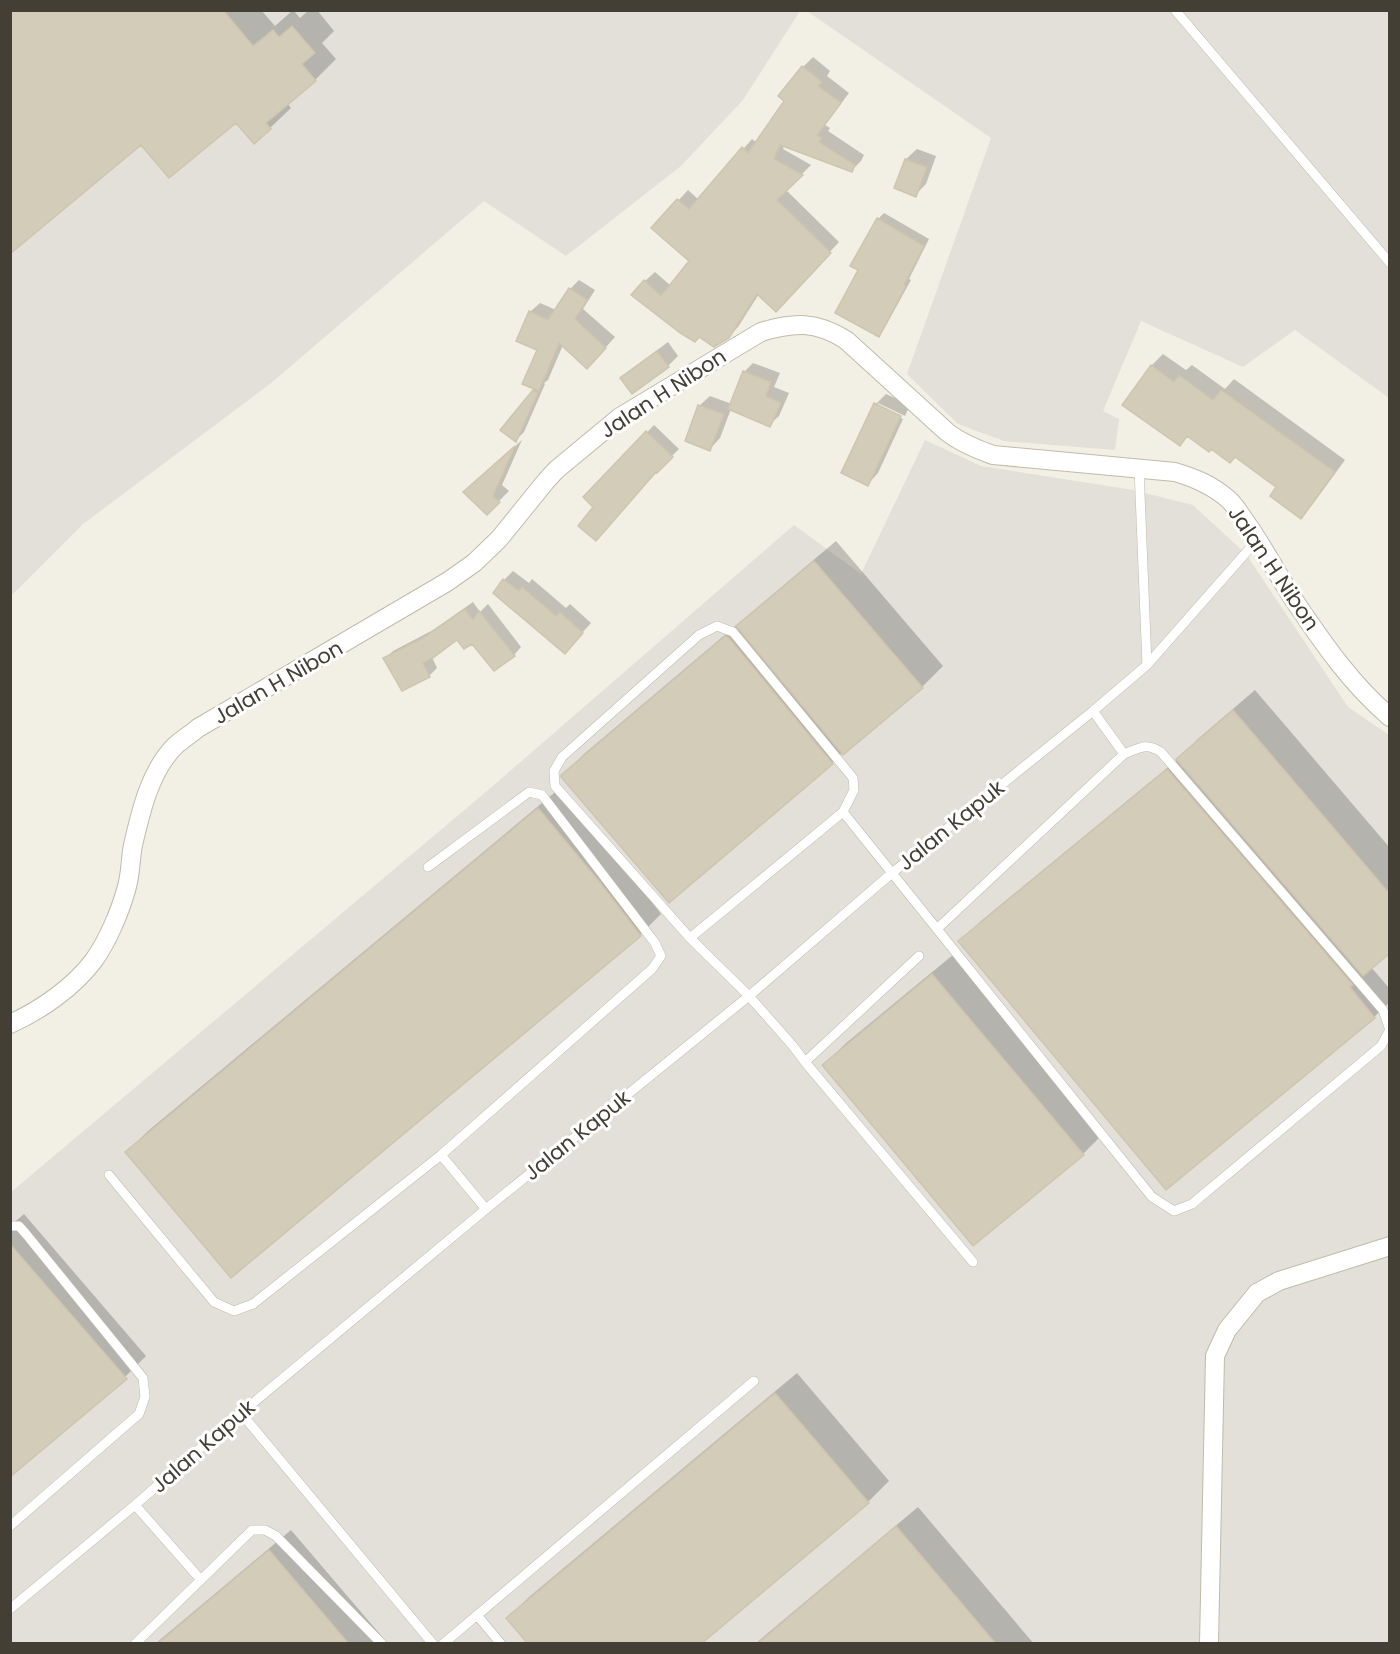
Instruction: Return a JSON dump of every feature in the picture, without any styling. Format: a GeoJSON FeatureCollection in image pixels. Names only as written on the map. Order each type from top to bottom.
{"type":"FeatureCollection","features":[{"type":"Feature","properties":{"kind":"street","name":"Jalan H Nibon"},"geometry":{"type":"LineString","coordinates":[[10,1024],[52,999],[73,983],[94,961],[107,938],[126,890],[133,847],[147,792],[163,761],[176,746],[198,728],[447,582],[474,563],[499,539],[556,470],[620,417],[760,332],[792,324],[815,326],[832,331],[846,340],[947,432],[958,441],[975,449],[993,455],[1175,472],[1215,489],[1230,501],[1258,539],[1295,602],[1341,666],[1389,717]]}},
{"type":"Feature","properties":{"kind":"street"},"geometry":{"type":"LineString","coordinates":[[1209,1644],[1215,1356],[1227,1330],[1257,1293],[1279,1281],[1389,1246]]}},
{"type":"Feature","properties":{"kind":"lane"},"geometry":{"type":"LineString","coordinates":[[1175,10],[1389,263]]}},
{"type":"Feature","properties":{"kind":"lane"},"geometry":{"type":"LineString","coordinates":[[1139,469],[1147,665]]}},
{"type":"Feature","properties":{"kind":"lane","name":"Jalan Kapuk"},"geometry":{"type":"LineString","coordinates":[[10,1609],[486,1209],[749,996],[891,873],[1147,665],[1258,539]]}},
{"type":"Feature","properties":{"kind":"lane"},"geometry":{"type":"LineString","coordinates":[[690,938],[843,812],[854,790],[853,778],[733,632],[717,626],[699,635],[562,757],[554,771],[555,786],[690,938],[749,996],[793,1046],[973,1262]]}},
{"type":"Feature","properties":{"kind":"lane"},"geometry":{"type":"LineString","coordinates":[[1093,711],[1124,754]]}},
{"type":"Feature","properties":{"kind":"lane"},"geometry":{"type":"LineString","coordinates":[[843,812],[1152,1197],[1174,1211],[1192,1203],[1381,1046],[1389,1030],[1383,1010],[1161,752],[1152,746],[1144,746],[1124,754],[937,929]]}},
{"type":"Feature","properties":{"kind":"lane"},"geometry":{"type":"LineString","coordinates":[[109,1175],[214,1302],[234,1311],[253,1304],[441,1155],[652,969],[661,956],[655,943],[542,795],[529,792],[428,867]]}},
{"type":"Feature","properties":{"kind":"lane"},"geometry":{"type":"LineString","coordinates":[[805,1062],[919,956]]}},
{"type":"Feature","properties":{"kind":"lane"},"geometry":{"type":"LineString","coordinates":[[441,1155],[486,1209]]}},
{"type":"Feature","properties":{"kind":"lane"},"geometry":{"type":"LineString","coordinates":[[10,1226],[19,1226],[27,1234],[143,1378],[146,1397],[139,1414],[10,1526]]}},
{"type":"Feature","properties":{"kind":"lane"},"geometry":{"type":"LineString","coordinates":[[443,1644],[754,1382]]}},
{"type":"Feature","properties":{"kind":"lane"},"geometry":{"type":"LineString","coordinates":[[241,1413],[433,1644]]}},
{"type":"Feature","properties":{"kind":"lane"},"geometry":{"type":"LineString","coordinates":[[135,1505],[201,1580]]}},
{"type":"Feature","properties":{"kind":"lane"},"geometry":{"type":"LineString","coordinates":[[135,1644],[252,1530],[265,1530],[276,1536],[382,1644]]}},
{"type":"Feature","properties":{"kind":"lane"},"geometry":{"type":"LineString","coordinates":[[477,1614],[501,1644]]}},
{"type":"Feature","properties":{"kind":"shaded area"},"geometry":{"type":"Polygon","coordinates":[[[11,11],[800,11],[743,100],[681,166],[566,256],[484,201],[270,384],[83,524],[11,596],[11,11]]]}},
{"type":"Feature","properties":{"kind":"shaded area"},"geometry":{"type":"Polygon","coordinates":[[[807,11],[1389,11],[1389,398],[1295,330],[1243,367],[1141,321],[1103,411],[1119,419],[1115,450],[1004,441],[958,424],[907,374],[991,138],[807,11]]]}},
{"type":"Feature","properties":{"kind":"shaded area"},"geometry":{"type":"Polygon","coordinates":[[[925,440],[981,466],[1133,490],[1193,505],[1246,554],[1348,707],[1389,735],[1389,1643],[11,1643],[10,1193],[487,791],[794,525],[861,574],[925,440]]]}},
{"type":"Feature","properties":{"kind":"building"},"geometry":{"type":"Polygon","coordinates":[[[10,10],[223,10],[253,46],[273,30],[279,37],[292,26],[315,53],[302,64],[316,81],[266,123],[271,129],[254,144],[236,123],[169,178],[141,145],[10,254],[10,10]]]}},
{"type":"Feature","properties":{"kind":"building"},"geometry":{"type":"Polygon","coordinates":[[[802,66],[822,82],[818,86],[841,103],[817,135],[822,138],[819,142],[855,165],[852,172],[780,145],[774,159],[803,175],[777,200],[831,253],[776,312],[757,294],[729,338],[714,347],[699,337],[695,342],[631,295],[644,280],[661,296],[689,261],[651,228],[677,199],[689,209],[742,147],[748,153],[784,101],[778,96],[802,66]]]}},
{"type":"Feature","properties":{"kind":"building"},"geometry":{"type":"Polygon","coordinates":[[[905,159],[927,167],[916,197],[894,188],[905,159]]]}},
{"type":"Feature","properties":{"kind":"building"},"geometry":{"type":"Polygon","coordinates":[[[877,218],[924,246],[879,337],[835,313],[858,270],[850,266],[877,218]]]}},
{"type":"Feature","properties":{"kind":"building"},"geometry":{"type":"Polygon","coordinates":[[[569,288],[587,300],[575,319],[606,348],[587,369],[559,343],[539,391],[522,384],[537,350],[516,341],[529,311],[548,320],[569,288]]]}},
{"type":"Feature","properties":{"kind":"building"},"geometry":{"type":"Polygon","coordinates":[[[657,351],[669,367],[632,394],[620,378],[657,351]]]}},
{"type":"Feature","properties":{"kind":"building"},"geometry":{"type":"Polygon","coordinates":[[[1151,365],[1174,382],[1179,375],[1213,400],[1221,390],[1335,472],[1301,519],[1270,496],[1276,487],[1235,457],[1230,463],[1211,449],[1209,452],[1187,436],[1180,446],[1122,405],[1151,365]]]}},
{"type":"Feature","properties":{"kind":"building"},"geometry":{"type":"Polygon","coordinates":[[[743,371],[771,382],[766,396],[781,403],[770,427],[728,409],[743,371]]]}},
{"type":"Feature","properties":{"kind":"building"},"geometry":{"type":"Polygon","coordinates":[[[533,390],[538,393],[516,442],[500,430],[533,390]]]}},
{"type":"Feature","properties":{"kind":"building"},"geometry":{"type":"Polygon","coordinates":[[[874,403],[901,416],[868,486],[841,473],[874,403]]]}},
{"type":"Feature","properties":{"kind":"building"},"geometry":{"type":"Polygon","coordinates":[[[698,405],[724,414],[710,451],[685,441],[698,405]]]}},
{"type":"Feature","properties":{"kind":"building"},"geometry":{"type":"Polygon","coordinates":[[[646,431],[673,457],[656,472],[596,541],[578,526],[593,507],[583,497],[646,431]]]}},
{"type":"Feature","properties":{"kind":"building"},"geometry":{"type":"Polygon","coordinates":[[[515,446],[493,496],[500,502],[487,515],[463,492],[515,446]]]}},
{"type":"Feature","properties":{"kind":"building"},"geometry":{"type":"Polygon","coordinates":[[[814,561],[923,688],[843,755],[736,626],[814,561]]]}},
{"type":"Feature","properties":{"kind":"building"},"geometry":{"type":"Polygon","coordinates":[[[503,579],[519,591],[522,587],[556,616],[560,612],[583,633],[565,654],[493,593],[503,579]]]}},
{"type":"Feature","properties":{"kind":"building"},"geometry":{"type":"Polygon","coordinates":[[[465,609],[473,620],[479,611],[515,656],[494,671],[472,644],[464,649],[457,640],[423,663],[430,677],[402,691],[383,658],[423,638],[465,609]]]}},
{"type":"Feature","properties":{"kind":"building"},"geometry":{"type":"Polygon","coordinates":[[[725,636],[833,764],[669,903],[561,775],[725,636]]]}},
{"type":"Feature","properties":{"kind":"building"},"geometry":{"type":"Polygon","coordinates":[[[1233,710],[1389,893],[1389,954],[1363,976],[1176,759],[1233,710]]]}},
{"type":"Feature","properties":{"kind":"building"},"geometry":{"type":"Polygon","coordinates":[[[1167,769],[1353,985],[1350,987],[1375,1018],[1166,1190],[958,941],[1167,769]]]}},
{"type":"Feature","properties":{"kind":"building"},"geometry":{"type":"Polygon","coordinates":[[[538,808],[641,936],[231,1278],[125,1152],[538,808]]]}},
{"type":"Feature","properties":{"kind":"building"},"geometry":{"type":"Polygon","coordinates":[[[932,974],[1084,1155],[973,1246],[822,1065],[932,974]]]}},
{"type":"Feature","properties":{"kind":"building"},"geometry":{"type":"Polygon","coordinates":[[[10,1244],[127,1379],[10,1477],[10,1244]]]}},
{"type":"Feature","properties":{"kind":"building"},"geometry":{"type":"Polygon","coordinates":[[[775,1393],[869,1503],[701,1644],[528,1644],[506,1618],[775,1393]]]}},
{"type":"Feature","properties":{"kind":"building"},"geometry":{"type":"Polygon","coordinates":[[[896,1526],[996,1644],[757,1644],[896,1526]]]}},
{"type":"Feature","properties":{"kind":"building"},"geometry":{"type":"Polygon","coordinates":[[[269,1550],[349,1644],[157,1644],[257,1560],[269,1550]]]}}]}
